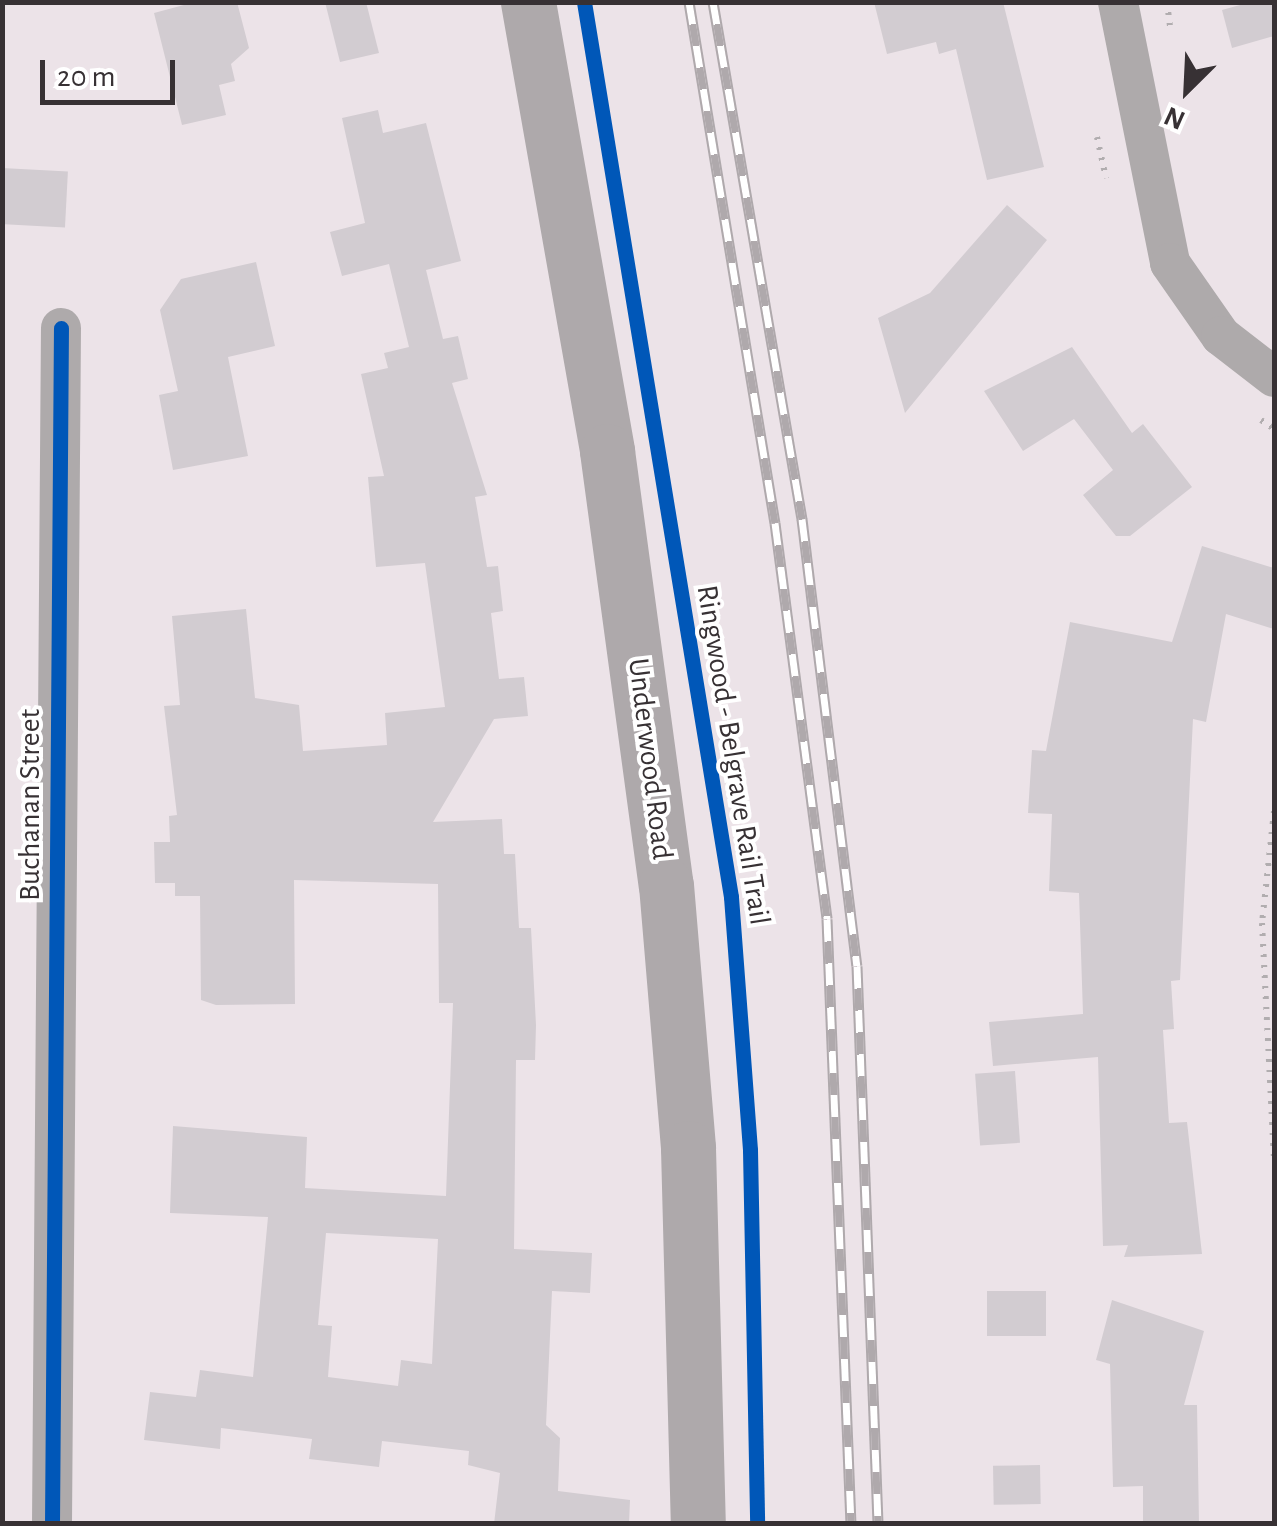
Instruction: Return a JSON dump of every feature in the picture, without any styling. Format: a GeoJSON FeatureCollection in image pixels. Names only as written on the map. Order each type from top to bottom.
{"type":"FeatureCollection","features":[{"type":"Feature","properties":{"kind":"main road","name":"Underwood Road"},"geometry":{"type":"LineString","coordinates":[[528,2],[607,451],[666,885],[688,1166],[698,1524]]}},
{"type":"Feature","properties":{"kind":"street"},"geometry":{"type":"LineString","coordinates":[[1118,2],[1170,264],[1221,336],[1274,378]]}},
{"type":"Feature","properties":{"kind":"street","name":"Buchanan Street"},"geometry":{"type":"LineString","coordinates":[[52,1524],[61,328]]}},
{"type":"Feature","properties":{"kind":"path"},"geometry":{"type":"LineString","coordinates":[[1167,2],[1172,39]]}},
{"type":"Feature","properties":{"kind":"path"},"geometry":{"type":"LineString","coordinates":[[1274,811],[1262,922],[1274,1162]]}},
{"type":"Feature","properties":{"kind":"building"},"geometry":{"type":"Polygon","coordinates":[[[195,2],[237,2],[249,48],[231,64],[235,81],[219,85],[226,115],[182,125],[154,13],[195,2]]]}},
{"type":"Feature","properties":{"kind":"building"},"geometry":{"type":"Polygon","coordinates":[[[325,2],[366,2],[379,53],[340,62],[325,2]]]}},
{"type":"Feature","properties":{"kind":"building"},"geometry":{"type":"Polygon","coordinates":[[[874,2],[1003,2],[1044,167],[987,180],[956,49],[939,54],[936,42],[887,54],[874,2]]]}},
{"type":"Feature","properties":{"kind":"building"},"geometry":{"type":"Polygon","coordinates":[[[1251,2],[1274,2],[1274,36],[1232,48],[1222,10],[1251,2]]]}},
{"type":"Feature","properties":{"kind":"building"},"geometry":{"type":"Polygon","coordinates":[[[378,110],[383,133],[426,123],[461,261],[426,270],[443,339],[458,336],[468,379],[452,383],[487,495],[475,497],[487,567],[498,566],[503,611],[491,613],[499,679],[524,677],[528,716],[494,719],[433,822],[502,819],[504,854],[515,854],[519,928],[531,928],[536,1025],[535,1060],[516,1060],[514,1249],[592,1253],[590,1293],[552,1291],[546,1425],[560,1438],[558,1491],[630,1500],[629,1524],[494,1524],[500,1473],[468,1465],[469,1451],[382,1441],[379,1467],[309,1459],[312,1439],[221,1428],[220,1449],[144,1440],[150,1392],[196,1397],[200,1370],[253,1377],[268,1217],[170,1213],[173,1126],[307,1137],[305,1188],[446,1196],[453,1003],[439,1003],[438,884],[294,880],[295,1004],[216,1005],[201,1000],[200,896],[175,896],[175,883],[155,883],[154,842],[170,842],[169,816],[177,815],[164,706],[180,705],[172,616],[246,609],[255,698],[299,705],[303,751],[387,745],[385,713],[445,707],[425,563],[376,567],[368,477],[384,476],[361,374],[388,368],[384,353],[409,347],[389,264],[342,276],[330,232],[365,223],[342,118],[378,110]],[[326,1233],[318,1325],[332,1326],[328,1377],[398,1386],[401,1360],[432,1364],[438,1239],[326,1233]]]}},
{"type":"Feature","properties":{"kind":"building"},"geometry":{"type":"Polygon","coordinates":[[[2,168],[68,171],[65,227],[2,224],[2,168]]]}},
{"type":"Feature","properties":{"kind":"building"},"geometry":{"type":"Polygon","coordinates":[[[1007,205],[1047,240],[905,413],[878,318],[930,293],[1007,205]]]}},
{"type":"Feature","properties":{"kind":"building"},"geometry":{"type":"Polygon","coordinates":[[[256,262],[275,346],[228,357],[248,456],[173,470],[159,395],[178,391],[160,310],[181,279],[256,262]]]}},
{"type":"Feature","properties":{"kind":"building"},"geometry":{"type":"Polygon","coordinates":[[[1072,347],[1132,433],[1143,424],[1192,487],[1130,536],[1116,536],[1083,495],[1113,470],[1074,419],[1023,451],[984,391],[1072,347]]]}},
{"type":"Feature","properties":{"kind":"building"},"geometry":{"type":"Polygon","coordinates":[[[1202,546],[1274,568],[1274,629],[1226,614],[1206,722],[1193,719],[1180,980],[1171,981],[1174,1029],[1163,1030],[1169,1123],[1187,1122],[1202,1254],[1124,1257],[1128,1245],[1103,1246],[1098,1057],[993,1066],[989,1022],[1083,1014],[1079,893],[1049,891],[1052,814],[1028,813],[1032,750],[1046,751],[1070,622],[1172,642],[1202,546]]]}},
{"type":"Feature","properties":{"kind":"building"},"geometry":{"type":"Polygon","coordinates":[[[1015,1071],[1020,1143],[980,1146],[975,1074],[1015,1071]]]}},
{"type":"Feature","properties":{"kind":"building"},"geometry":{"type":"Polygon","coordinates":[[[987,1291],[1046,1291],[1046,1336],[987,1336],[987,1291]]]}},
{"type":"Feature","properties":{"kind":"building"},"geometry":{"type":"Polygon","coordinates":[[[1112,1300],[1204,1331],[1184,1405],[1197,1405],[1199,1524],[1143,1524],[1143,1486],[1113,1487],[1110,1364],[1096,1360],[1112,1300]]]}},
{"type":"Feature","properties":{"kind":"building"},"geometry":{"type":"Polygon","coordinates":[[[1040,1465],[1041,1504],[994,1505],[993,1466],[1040,1465]]]}},
{"type":"Feature","properties":{"kind":"railway"},"geometry":{"type":"LineString","coordinates":[[689,2],[775,523],[827,919],[851,1524]]}},
{"type":"Feature","properties":{"kind":"railway"},"geometry":{"type":"LineString","coordinates":[[713,2],[802,519],[857,966],[878,1524]]}},
{"type":"Feature","properties":{"kind":"cycle path","name":"Ringwood - Belgrave Rail Trail"},"geometry":{"type":"LineString","coordinates":[[584,2],[731,897],[750,1150],[757,1524]]}},
{"type":"Feature","properties":{"kind":"cycle path"},"geometry":{"type":"LineString","coordinates":[[52,1524],[61,328]]}}]}
